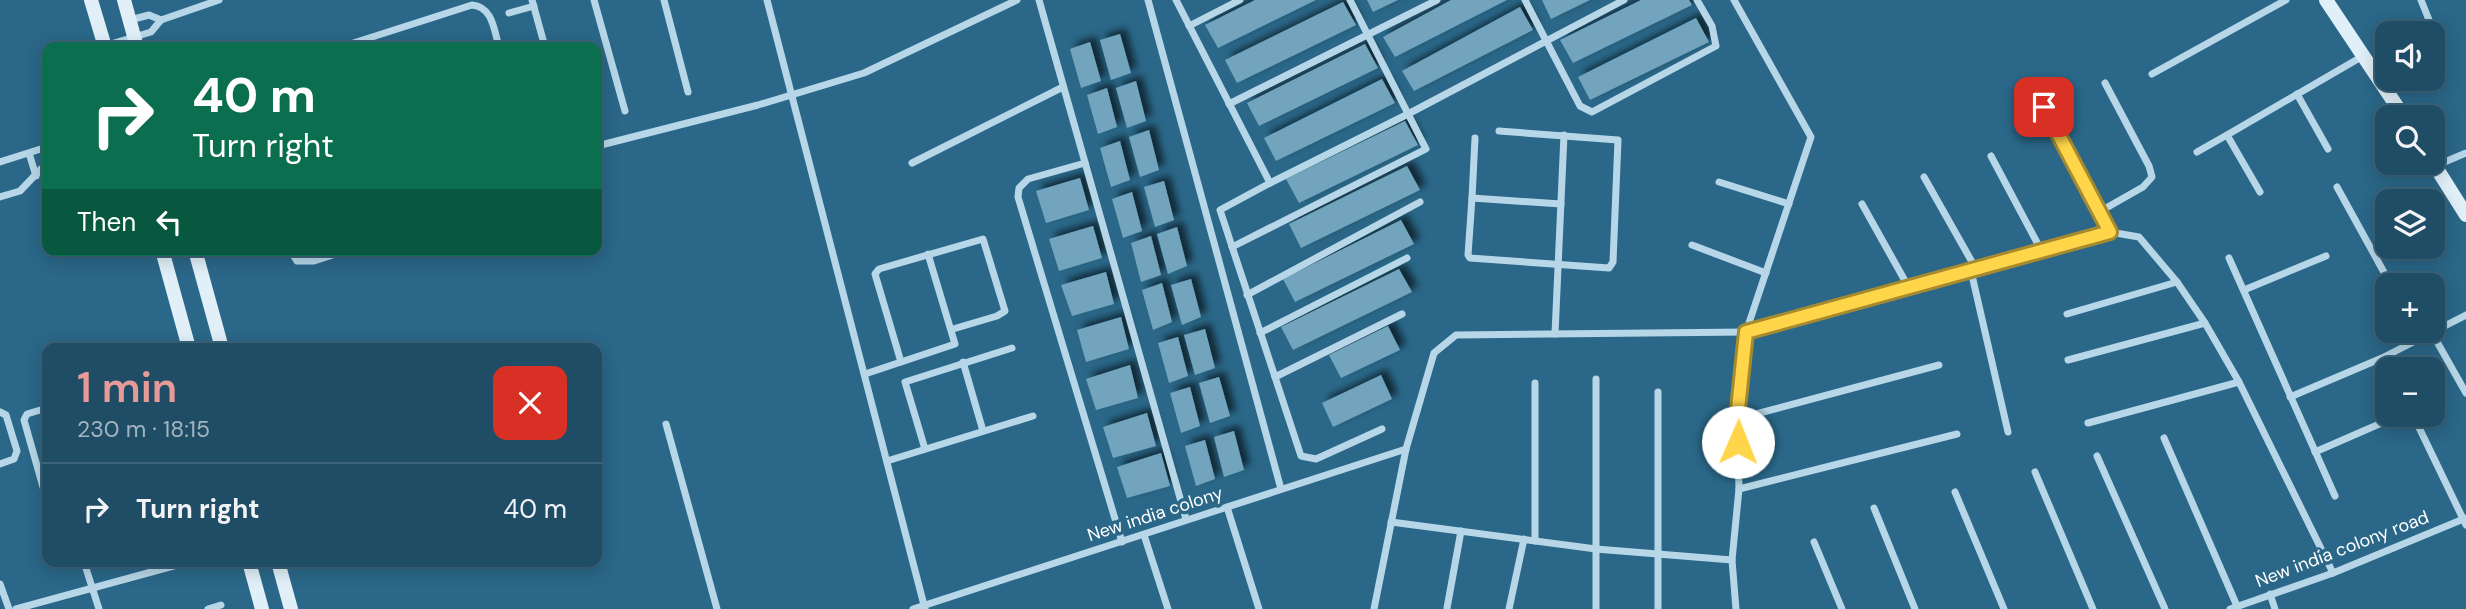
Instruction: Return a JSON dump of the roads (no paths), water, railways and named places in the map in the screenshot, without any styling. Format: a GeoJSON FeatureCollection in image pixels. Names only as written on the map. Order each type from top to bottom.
{"type":"FeatureCollection","features":[{"type":"Feature","properties":{"kind":"street"},"geometry":{"type":"LineString","coordinates":[[91,0],[103,42]]}},
{"type":"Feature","properties":{"kind":"street"},"geometry":{"type":"LineString","coordinates":[[124,0],[136,42],[153,31],[160,20],[219,0]]}},
{"type":"Feature","properties":{"kind":"street"},"geometry":{"type":"LineString","coordinates":[[594,0],[625,111]]}},
{"type":"Feature","properties":{"kind":"street"},"geometry":{"type":"LineString","coordinates":[[664,0],[688,92]]}},
{"type":"Feature","properties":{"kind":"street"},"geometry":{"type":"LineString","coordinates":[[767,0],[924,607]]}},
{"type":"Feature","properties":{"kind":"street"},"geometry":{"type":"LineString","coordinates":[[602,145],[864,73],[1017,0]]}},
{"type":"Feature","properties":{"kind":"street"},"geometry":{"type":"LineString","coordinates":[[1039,0],[1186,519]]}},
{"type":"Feature","properties":{"kind":"street"},"geometry":{"type":"LineString","coordinates":[[1148,0],[1281,489]]}},
{"type":"Feature","properties":{"kind":"street"},"geometry":{"type":"LineString","coordinates":[[1176,0],[1270,183]]}},
{"type":"Feature","properties":{"kind":"street"},"geometry":{"type":"LineString","coordinates":[[1189,26],[1240,0]]}},
{"type":"Feature","properties":{"kind":"street"},"geometry":{"type":"LineString","coordinates":[[1232,247],[1426,149],[1350,0]]}},
{"type":"Feature","properties":{"kind":"street"},"geometry":{"type":"LineString","coordinates":[[1229,104],[1437,0]]}},
{"type":"Feature","properties":{"kind":"street"},"geometry":{"type":"LineString","coordinates":[[1525,0],[1580,106],[1592,112],[1716,46],[1712,26],[1697,0]]}},
{"type":"Feature","properties":{"kind":"street"},"geometry":{"type":"LineString","coordinates":[[1382,429],[1316,459],[1301,456],[1220,210],[1625,0]]}},
{"type":"Feature","properties":{"kind":"street"},"geometry":{"type":"LineString","coordinates":[[1734,0],[1811,137],[1746,332],[1737,419],[1739,489],[1732,560],[1736,609]]}},
{"type":"Feature","properties":{"kind":"street"},"geometry":{"type":"LineString","coordinates":[[2152,74],[2286,0]]}},
{"type":"Feature","properties":{"kind":"street"},"geometry":{"type":"LineString","coordinates":[[2326,0],[2396,105]]}},
{"type":"Feature","properties":{"kind":"street"},"geometry":{"type":"LineString","coordinates":[[2421,0],[2429,20]]}},
{"type":"Feature","properties":{"kind":"street"},"geometry":{"type":"LineString","coordinates":[[509,13],[533,3],[544,42]]}},
{"type":"Feature","properties":{"kind":"street"},"geometry":{"type":"LineString","coordinates":[[357,42],[472,5],[480,6],[488,12],[497,42]]}},
{"type":"Feature","properties":{"kind":"street"},"geometry":{"type":"LineString","coordinates":[[130,20],[149,15],[160,20]]}},
{"type":"Feature","properties":{"kind":"street"},"geometry":{"type":"LineString","coordinates":[[2197,152],[2364,56]]}},
{"type":"Feature","properties":{"kind":"street"},"geometry":{"type":"LineString","coordinates":[[2099,212],[2143,187],[2152,177],[2149,166],[2105,83]]}},
{"type":"Feature","properties":{"kind":"street"},"geometry":{"type":"LineString","coordinates":[[912,163],[1063,87]]}},
{"type":"Feature","properties":{"kind":"street"},"geometry":{"type":"LineString","coordinates":[[2297,94],[2328,149]]}},
{"type":"Feature","properties":{"kind":"street"},"geometry":{"type":"LineString","coordinates":[[2044,107],[2110,232]]}},
{"type":"Feature","properties":{"kind":"street"},"geometry":{"type":"LineString","coordinates":[[1475,138],[1468,251],[1470,257],[1558,265],[1612,266],[1618,140],[1499,131]]}},
{"type":"Feature","properties":{"kind":"street"},"geometry":{"type":"LineString","coordinates":[[1555,334],[1564,135]]}},
{"type":"Feature","properties":{"kind":"street"},"geometry":{"type":"LineString","coordinates":[[2227,135],[2260,192]]}},
{"type":"Feature","properties":{"kind":"street"},"geometry":{"type":"LineString","coordinates":[[0,162],[42,149]]}},
{"type":"Feature","properties":{"kind":"street"},"geometry":{"type":"LineString","coordinates":[[29,153],[36,176]]}},
{"type":"Feature","properties":{"kind":"street"},"geometry":{"type":"LineString","coordinates":[[2445,160],[2466,153]]}},
{"type":"Feature","properties":{"kind":"street"},"geometry":{"type":"LineString","coordinates":[[1991,156],[2041,250]]}},
{"type":"Feature","properties":{"kind":"street"},"geometry":{"type":"LineString","coordinates":[[1085,163],[1028,179],[1019,188],[1018,197],[1122,542]]}},
{"type":"Feature","properties":{"kind":"street"},"geometry":{"type":"LineString","coordinates":[[0,197],[20,191],[42,168]]}},
{"type":"Feature","properties":{"kind":"street"},"geometry":{"type":"LineString","coordinates":[[2441,175],[2466,215]]}},
{"type":"Feature","properties":{"kind":"street"},"geometry":{"type":"LineString","coordinates":[[1924,177],[1973,270],[2008,432]]}},
{"type":"Feature","properties":{"kind":"street"},"geometry":{"type":"LineString","coordinates":[[1719,182],[1789,204]]}},
{"type":"Feature","properties":{"kind":"street"},"geometry":{"type":"LineString","coordinates":[[2337,187],[2384,273]]}},
{"type":"Feature","properties":{"kind":"street"},"geometry":{"type":"LineString","coordinates":[[1472,198],[1561,204]]}},
{"type":"Feature","properties":{"kind":"street"},"geometry":{"type":"LineString","coordinates":[[1247,295],[1420,202]]}},
{"type":"Feature","properties":{"kind":"street"},"geometry":{"type":"LineString","coordinates":[[1862,204],[1909,288]]}},
{"type":"Feature","properties":{"kind":"street"},"geometry":{"type":"LineString","coordinates":[[1374,609],[1406,449],[1434,353],[1456,335],[1746,332],[2110,232],[2139,237],[2177,282],[2204,323],[2239,382],[2333,573]]}},
{"type":"Feature","properties":{"kind":"street"},"geometry":{"type":"LineString","coordinates":[[901,362],[875,274],[879,269],[983,239],[1005,311],[997,316],[953,329]]}},
{"type":"Feature","properties":{"kind":"street"},"geometry":{"type":"LineString","coordinates":[[1692,245],[1766,273]]}},
{"type":"Feature","properties":{"kind":"street"},"geometry":{"type":"LineString","coordinates":[[864,374],[956,343],[928,254]]}},
{"type":"Feature","properties":{"kind":"street"},"geometry":{"type":"LineString","coordinates":[[164,256],[188,343]]}},
{"type":"Feature","properties":{"kind":"street"},"geometry":{"type":"LineString","coordinates":[[197,256],[221,343]]}},
{"type":"Feature","properties":{"kind":"street"},"geometry":{"type":"LineString","coordinates":[[294,256],[297,261],[305,262],[326,256]]}},
{"type":"Feature","properties":{"kind":"street"},"geometry":{"type":"LineString","coordinates":[[2244,290],[2326,256]]}},
{"type":"Feature","properties":{"kind":"street"},"geometry":{"type":"LineString","coordinates":[[1260,333],[1407,258]]}},
{"type":"Feature","properties":{"kind":"street"},"geometry":{"type":"LineString","coordinates":[[2230,258],[2335,496]]}},
{"type":"Feature","properties":{"kind":"street"},"geometry":{"type":"LineString","coordinates":[[2067,314],[2177,282]]}},
{"type":"Feature","properties":{"kind":"street"},"geometry":{"type":"LineString","coordinates":[[1275,377],[1402,314]]}},
{"type":"Feature","properties":{"kind":"street"},"geometry":{"type":"LineString","coordinates":[[2445,326],[2466,315]]}},
{"type":"Feature","properties":{"kind":"street"},"geometry":{"type":"LineString","coordinates":[[2068,360],[2204,323]]}},
{"type":"Feature","properties":{"kind":"street"},"geometry":{"type":"LineString","coordinates":[[2290,397],[2412,343]]}},
{"type":"Feature","properties":{"kind":"street"},"geometry":{"type":"LineString","coordinates":[[2438,343],[2466,393]]}},
{"type":"Feature","properties":{"kind":"street"},"geometry":{"type":"LineString","coordinates":[[925,449],[905,382],[1012,348]]}},
{"type":"Feature","properties":{"kind":"street"},"geometry":{"type":"LineString","coordinates":[[963,362],[983,431]]}},
{"type":"Feature","properties":{"kind":"street"},"geometry":{"type":"LineString","coordinates":[[1737,419],[1939,365]]}},
{"type":"Feature","properties":{"kind":"street"},"geometry":{"type":"LineString","coordinates":[[1596,379],[1596,609]]}},
{"type":"Feature","properties":{"kind":"street"},"geometry":{"type":"LineString","coordinates":[[2088,423],[2239,382]]}},
{"type":"Feature","properties":{"kind":"street"},"geometry":{"type":"LineString","coordinates":[[1535,383],[1535,541]]}},
{"type":"Feature","properties":{"kind":"street"},"geometry":{"type":"LineString","coordinates":[[1658,392],[1658,609]]}},
{"type":"Feature","properties":{"kind":"street"},"geometry":{"type":"LineString","coordinates":[[42,410],[27,414],[24,421],[42,484]]}},
{"type":"Feature","properties":{"kind":"street"},"geometry":{"type":"LineString","coordinates":[[0,412],[6,415],[17,451],[14,459],[0,464]]}},
{"type":"Feature","properties":{"kind":"street"},"geometry":{"type":"LineString","coordinates":[[887,461],[1034,416]]}},
{"type":"Feature","properties":{"kind":"street"},"geometry":{"type":"LineString","coordinates":[[666,424],[717,609]]}},
{"type":"Feature","properties":{"kind":"street"},"geometry":{"type":"LineString","coordinates":[[2315,452],[2375,426]]}},
{"type":"Feature","properties":{"kind":"street"},"geometry":{"type":"LineString","coordinates":[[2419,427],[2465,521]]}},
{"type":"Feature","properties":{"kind":"street"},"geometry":{"type":"LineString","coordinates":[[1739,489],[1957,434]]}},
{"type":"Feature","properties":{"kind":"street"},"geometry":{"type":"LineString","coordinates":[[2164,438],[2233,608]]}},
{"type":"Feature","properties":{"kind":"street","name":"New india colony"},"geometry":{"type":"LineString","coordinates":[[913,609],[1406,449]]}},
{"type":"Feature","properties":{"kind":"street"},"geometry":{"type":"LineString","coordinates":[[2098,456],[2165,609]]}},
{"type":"Feature","properties":{"kind":"street"},"geometry":{"type":"LineString","coordinates":[[2035,472],[2093,609]]}},
{"type":"Feature","properties":{"kind":"street"},"geometry":{"type":"LineString","coordinates":[[1955,492],[2004,609]]}},
{"type":"Feature","properties":{"kind":"street"},"geometry":{"type":"LineString","coordinates":[[1227,507],[1259,609]]}},
{"type":"Feature","properties":{"kind":"street"},"geometry":{"type":"LineString","coordinates":[[1874,508],[1915,609]]}},
{"type":"Feature","properties":{"kind":"street","name":"New india colony road"},"geometry":{"type":"LineString","coordinates":[[2233,608],[2333,573],[2465,521]]}},
{"type":"Feature","properties":{"kind":"street"},"geometry":{"type":"LineString","coordinates":[[1391,522],[1595,549],[1732,560]]}},
{"type":"Feature","properties":{"kind":"street"},"geometry":{"type":"LineString","coordinates":[[1447,608],[1461,531]]}},
{"type":"Feature","properties":{"kind":"street"},"geometry":{"type":"LineString","coordinates":[[1144,535],[1168,609]]}},
{"type":"Feature","properties":{"kind":"street"},"geometry":{"type":"LineString","coordinates":[[1509,609],[1524,540]]}},
{"type":"Feature","properties":{"kind":"street"},"geometry":{"type":"LineString","coordinates":[[1814,542],[1842,609]]}},
{"type":"Feature","properties":{"kind":"street"},"geometry":{"type":"LineString","coordinates":[[86,567],[99,609]]}},
{"type":"Feature","properties":{"kind":"street"},"geometry":{"type":"LineString","coordinates":[[16,609],[170,567]]}},
{"type":"Feature","properties":{"kind":"street"},"geometry":{"type":"LineString","coordinates":[[250,567],[262,609]]}},
{"type":"Feature","properties":{"kind":"street"},"geometry":{"type":"LineString","coordinates":[[279,567],[290,609]]}},
{"type":"Feature","properties":{"kind":"street"},"geometry":{"type":"LineString","coordinates":[[0,584],[9,609]]}},
{"type":"Feature","properties":{"kind":"street"},"geometry":{"type":"LineString","coordinates":[[2270,594],[2275,609]]}},
{"type":"Feature","properties":{"kind":"street"},"geometry":{"type":"LineString","coordinates":[[208,609],[221,606]]}}]}
